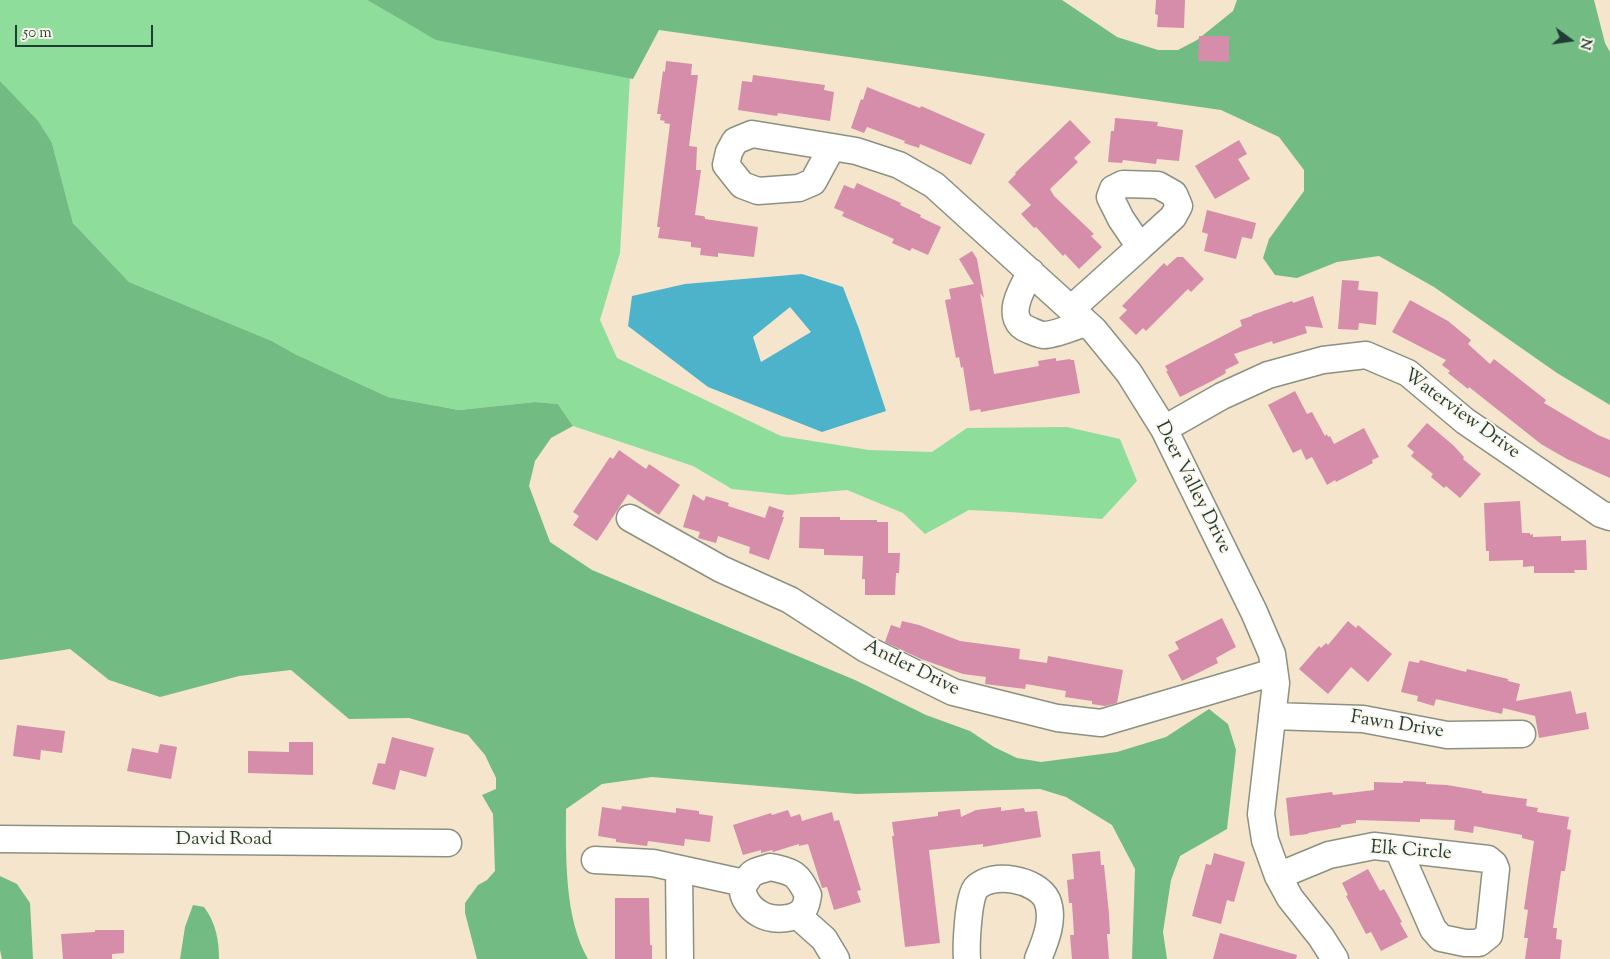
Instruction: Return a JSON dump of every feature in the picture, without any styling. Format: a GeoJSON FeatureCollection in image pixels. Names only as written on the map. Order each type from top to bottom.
{"type":"FeatureCollection","features":[{"type":"Feature","properties":{"kind":"street","name":"Deer Valley Drive"},"geometry":{"type":"LineString","coordinates":[[832,147],[856,151],[899,165],[934,185],[1094,330],[1129,373],[1164,429],[1254,612],[1272,654],[1276,683],[1261,814],[1265,840],[1278,876],[1290,898],[1336,959]]}},
{"type":"Feature","properties":{"kind":"street"},"geometry":{"type":"LineString","coordinates":[[1030,272],[1016,305],[1017,319],[1023,328],[1044,335],[1055,333],[1079,316],[1140,247]]}},
{"type":"Feature","properties":{"kind":"street","name":"Waterview Drive"},"geometry":{"type":"LineString","coordinates":[[1164,429],[1222,396],[1268,375],[1322,360],[1366,355],[1408,373],[1465,421],[1601,514],[1610,517]]}},
{"type":"Feature","properties":{"kind":"street","name":"Antler Drive"},"geometry":{"type":"LineString","coordinates":[[630,518],[721,569],[790,600],[866,649],[953,692],[1057,718],[1101,724],[1274,672]]}},
{"type":"Feature","properties":{"kind":"street","name":"Fawn Drive"},"geometry":{"type":"LineString","coordinates":[[1272,716],[1363,718],[1447,735],[1522,734]]}},
{"type":"Feature","properties":{"kind":"street","name":"David Road"},"geometry":{"type":"LineString","coordinates":[[0,839],[448,843]]}},
{"type":"Feature","properties":{"kind":"street","name":"Elk Circle"},"geometry":{"type":"LineString","coordinates":[[1278,876],[1329,855],[1374,846],[1488,859],[1494,864],[1496,870],[1489,935],[1479,943],[1441,938],[1433,929],[1398,849]]}},
{"type":"Feature","properties":{"kind":"street"},"geometry":{"type":"LineString","coordinates":[[595,860],[653,863],[744,883]]}},
{"type":"Feature","properties":{"kind":"street"},"geometry":{"type":"LineString","coordinates":[[770,867],[787,870],[800,879],[808,895],[805,908],[797,915],[786,918],[770,918],[759,914],[745,900],[742,887],[744,883],[753,872],[770,867]]}},
{"type":"Feature","properties":{"kind":"street"},"geometry":{"type":"LineString","coordinates":[[679,869],[680,959]]}},
{"type":"Feature","properties":{"kind":"street"},"geometry":{"type":"LineString","coordinates":[[967,959],[970,902],[975,888],[986,881],[1004,878],[1017,880],[1036,887],[1047,900],[1050,916],[1046,939],[1038,959]]}},
{"type":"Feature","properties":{"kind":"street"},"geometry":{"type":"LineString","coordinates":[[797,915],[824,938],[836,959]]}},
{"type":"Feature","properties":{"kind":"green space"},"geometry":{"type":"Polygon","coordinates":[[[0,0],[367,0],[426,34],[630,77],[620,253],[600,320],[617,358],[781,436],[869,450],[932,452],[967,428],[1067,427],[1120,439],[1137,481],[1102,519],[969,510],[925,534],[903,513],[847,490],[789,495],[732,489],[693,466],[573,426],[558,404],[535,402],[459,410],[388,397],[295,354],[272,341],[129,282],[73,223],[52,143],[0,81],[0,0]]]}},
{"type":"Feature","properties":{"kind":"green space"},"geometry":{"type":"Polygon","coordinates":[[[367,0],[1062,0],[1117,37],[1158,50],[1178,50],[1197,40],[1233,11],[1237,0],[1594,0],[1605,43],[1610,52],[1610,405],[1557,373],[1434,287],[1379,256],[1337,262],[1297,278],[1275,275],[1263,258],[1269,239],[1304,191],[1304,170],[1279,137],[1221,110],[659,30],[633,79],[436,40],[367,0]]]}},
{"type":"Feature","properties":{"kind":"green space"},"geometry":{"type":"Polygon","coordinates":[[[0,81],[38,121],[52,143],[73,223],[129,282],[272,341],[295,354],[388,397],[459,410],[535,402],[558,404],[573,426],[551,438],[535,461],[529,486],[550,542],[592,570],[855,680],[926,715],[970,731],[994,747],[1017,758],[1041,762],[1117,752],[1166,737],[1209,709],[1228,724],[1236,750],[1227,829],[1180,856],[1171,880],[1163,932],[1167,959],[1132,959],[1135,869],[1112,825],[1066,797],[1040,789],[857,794],[652,777],[602,784],[566,809],[570,906],[580,943],[588,959],[477,959],[465,913],[465,903],[478,885],[487,880],[495,871],[493,814],[482,795],[496,789],[496,778],[485,755],[468,735],[409,718],[349,719],[291,670],[239,676],[160,697],[109,680],[70,649],[0,660],[0,81]]]}},
{"type":"Feature","properties":{"kind":"green space"},"geometry":{"type":"Polygon","coordinates":[[[0,876],[17,884],[30,903],[33,959],[2,959],[0,950],[0,876]]]}},
{"type":"Feature","properties":{"kind":"green space"},"geometry":{"type":"Polygon","coordinates":[[[193,905],[204,907],[214,925],[219,959],[180,959],[185,927],[193,905]]]}},
{"type":"Feature","properties":{"kind":"water"},"geometry":{"type":"Polygon","coordinates":[[[802,274],[843,287],[886,411],[822,432],[708,387],[628,326],[632,296],[685,284],[802,274]],[[790,307],[753,337],[761,362],[811,332],[790,307]]]}},
{"type":"Feature","properties":{"kind":"building"},"geometry":{"type":"Polygon","coordinates":[[[1156,0],[1185,0],[1184,28],[1157,27],[1158,15],[1155,14],[1156,0]]]}},
{"type":"Feature","properties":{"kind":"building"},"geometry":{"type":"Polygon","coordinates":[[[1199,36],[1229,36],[1229,62],[1198,61],[1199,36]]]}},
{"type":"Feature","properties":{"kind":"building"},"geometry":{"type":"Polygon","coordinates":[[[666,61],[692,64],[691,75],[698,75],[689,146],[697,147],[696,170],[701,170],[695,215],[703,216],[705,219],[758,227],[754,257],[718,253],[718,257],[700,255],[701,248],[691,247],[691,242],[658,238],[660,227],[657,227],[670,124],[660,120],[661,114],[657,114],[666,61]]]}},
{"type":"Feature","properties":{"kind":"building"},"geometry":{"type":"Polygon","coordinates":[[[753,75],[825,85],[824,90],[834,92],[830,121],[778,113],[777,116],[738,110],[742,81],[752,82],[753,75]]]}},
{"type":"Feature","properties":{"kind":"building"},"geometry":{"type":"Polygon","coordinates":[[[867,87],[920,108],[921,106],[985,134],[971,165],[920,144],[919,148],[904,143],[905,141],[867,127],[864,133],[851,128],[867,87]]]}},
{"type":"Feature","properties":{"kind":"building"},"geometry":{"type":"Polygon","coordinates":[[[1115,118],[1158,122],[1157,126],[1183,130],[1179,161],[1157,159],[1156,164],[1123,160],[1122,163],[1108,162],[1111,131],[1114,131],[1115,118]]]}},
{"type":"Feature","properties":{"kind":"building"},"geometry":{"type":"Polygon","coordinates":[[[1070,120],[1091,142],[1074,158],[1078,162],[1050,189],[1054,196],[1094,234],[1091,236],[1102,247],[1079,269],[1065,254],[1063,256],[1021,214],[1031,205],[1008,182],[1070,120]]]}},
{"type":"Feature","properties":{"kind":"building"},"geometry":{"type":"Polygon","coordinates":[[[1239,140],[1247,154],[1238,159],[1250,179],[1215,199],[1195,166],[1239,140]]]}},
{"type":"Feature","properties":{"kind":"building"},"geometry":{"type":"Polygon","coordinates":[[[857,183],[901,203],[900,205],[921,215],[920,217],[941,227],[928,255],[912,248],[910,251],[892,243],[894,239],[842,216],[844,212],[834,208],[844,185],[854,189],[857,183]]]}},
{"type":"Feature","properties":{"kind":"building"},"geometry":{"type":"Polygon","coordinates":[[[1207,210],[1256,223],[1252,239],[1242,237],[1236,259],[1204,251],[1208,234],[1202,232],[1207,210]]]}},
{"type":"Feature","properties":{"kind":"building"},"geometry":{"type":"Polygon","coordinates":[[[972,251],[977,259],[984,298],[980,293],[994,374],[1039,366],[1038,361],[1056,358],[1056,361],[1070,359],[1074,360],[1080,393],[981,412],[980,409],[970,411],[963,367],[961,368],[959,357],[956,358],[945,300],[951,299],[949,289],[974,284],[959,259],[972,251]]]}},
{"type":"Feature","properties":{"kind":"building"},"geometry":{"type":"Polygon","coordinates":[[[1177,257],[1183,257],[1204,279],[1191,292],[1188,289],[1146,331],[1143,328],[1136,335],[1119,318],[1127,310],[1122,306],[1164,263],[1167,266],[1177,257]]]}},
{"type":"Feature","properties":{"kind":"building"},"geometry":{"type":"Polygon","coordinates":[[[1342,280],[1359,281],[1358,290],[1378,292],[1376,325],[1359,323],[1358,330],[1338,329],[1342,280]]]}},
{"type":"Feature","properties":{"kind":"building"},"geometry":{"type":"Polygon","coordinates":[[[1313,296],[1323,328],[1305,326],[1307,333],[1273,344],[1272,341],[1234,354],[1239,363],[1225,370],[1226,373],[1214,380],[1180,397],[1165,366],[1242,326],[1240,320],[1292,301],[1293,303],[1313,296]]]}},
{"type":"Feature","properties":{"kind":"building"},"geometry":{"type":"Polygon","coordinates":[[[1410,300],[1448,321],[1471,340],[1468,344],[1490,364],[1494,359],[1546,400],[1544,403],[1598,435],[1610,440],[1610,478],[1567,459],[1541,444],[1469,387],[1468,389],[1448,373],[1450,371],[1442,365],[1446,360],[1392,332],[1410,300]]]}},
{"type":"Feature","properties":{"kind":"building"},"geometry":{"type":"Polygon","coordinates":[[[1295,391],[1307,414],[1312,412],[1325,436],[1327,434],[1328,437],[1330,436],[1334,444],[1364,428],[1379,457],[1372,460],[1373,463],[1327,485],[1312,457],[1306,460],[1301,449],[1293,453],[1268,405],[1295,391]]]}},
{"type":"Feature","properties":{"kind":"building"},"geometry":{"type":"Polygon","coordinates":[[[1427,423],[1454,446],[1464,457],[1463,459],[1481,474],[1460,498],[1446,486],[1444,488],[1431,477],[1433,474],[1411,456],[1414,452],[1407,446],[1427,423]]]}},
{"type":"Feature","properties":{"kind":"building"},"geometry":{"type":"Polygon","coordinates":[[[619,450],[646,469],[649,464],[680,485],[659,515],[628,494],[597,541],[573,525],[579,516],[573,512],[610,457],[613,459],[619,450]]]}},
{"type":"Feature","properties":{"kind":"building"},"geometry":{"type":"Polygon","coordinates":[[[693,494],[704,501],[706,496],[729,503],[728,506],[765,518],[769,506],[784,511],[782,517],[784,517],[769,560],[749,553],[750,547],[718,536],[716,543],[698,538],[700,532],[683,527],[693,494]]]}},
{"type":"Feature","properties":{"kind":"building"},"geometry":{"type":"Polygon","coordinates":[[[1520,501],[1522,533],[1533,534],[1533,537],[1561,536],[1561,541],[1586,540],[1587,570],[1574,570],[1575,573],[1534,573],[1534,566],[1523,567],[1523,560],[1489,561],[1489,551],[1486,551],[1484,503],[1520,501]]]}},
{"type":"Feature","properties":{"kind":"building"},"geometry":{"type":"Polygon","coordinates":[[[800,517],[840,517],[840,520],[877,520],[877,522],[888,522],[888,553],[900,553],[899,573],[896,573],[895,595],[865,595],[865,579],[862,579],[863,556],[824,555],[824,549],[799,548],[800,517]]]}},
{"type":"Feature","properties":{"kind":"building"},"geometry":{"type":"Polygon","coordinates":[[[1222,618],[1236,647],[1216,658],[1218,663],[1182,681],[1168,655],[1179,649],[1175,642],[1222,618]]]}},
{"type":"Feature","properties":{"kind":"building"},"geometry":{"type":"Polygon","coordinates":[[[902,621],[919,625],[960,641],[1020,649],[1019,659],[1047,663],[1048,656],[1123,670],[1117,703],[1105,706],[1092,704],[1092,701],[1065,697],[1066,691],[1026,684],[1025,689],[985,684],[986,677],[963,674],[921,659],[885,642],[891,625],[900,628],[902,621]]]}},
{"type":"Feature","properties":{"kind":"building"},"geometry":{"type":"Polygon","coordinates":[[[1348,621],[1356,628],[1358,625],[1392,654],[1368,682],[1351,667],[1328,694],[1299,669],[1319,646],[1321,648],[1326,643],[1328,645],[1348,621]]]}},
{"type":"Feature","properties":{"kind":"building"},"geometry":{"type":"Polygon","coordinates":[[[1420,660],[1466,672],[1467,669],[1508,679],[1508,681],[1520,684],[1516,701],[1571,691],[1576,714],[1586,712],[1589,729],[1539,738],[1535,716],[1503,708],[1502,714],[1436,699],[1434,706],[1417,701],[1418,696],[1401,692],[1409,661],[1419,663],[1420,660]]]}},
{"type":"Feature","properties":{"kind":"building"},"geometry":{"type":"Polygon","coordinates":[[[17,725],[65,731],[62,753],[41,750],[40,760],[13,756],[17,725]]]}},
{"type":"Feature","properties":{"kind":"building"},"geometry":{"type":"Polygon","coordinates":[[[392,737],[434,748],[426,777],[400,770],[395,790],[372,784],[378,763],[385,764],[392,737]]]}},
{"type":"Feature","properties":{"kind":"building"},"geometry":{"type":"Polygon","coordinates":[[[289,742],[313,742],[313,775],[248,773],[248,751],[289,752],[289,742]]]}},
{"type":"Feature","properties":{"kind":"building"},"geometry":{"type":"Polygon","coordinates":[[[160,744],[177,747],[171,779],[127,771],[132,748],[158,753],[160,744]]]}},
{"type":"Feature","properties":{"kind":"building"},"geometry":{"type":"Polygon","coordinates":[[[1403,781],[1447,785],[1482,791],[1482,793],[1527,799],[1526,806],[1538,808],[1537,812],[1569,817],[1567,829],[1571,830],[1565,871],[1561,871],[1553,928],[1557,928],[1556,939],[1562,940],[1560,959],[1525,959],[1528,938],[1524,938],[1528,910],[1524,909],[1534,841],[1522,838],[1522,835],[1474,826],[1473,833],[1454,830],[1455,820],[1420,819],[1420,822],[1356,820],[1356,823],[1341,825],[1341,827],[1290,836],[1286,798],[1332,792],[1333,795],[1374,790],[1374,782],[1403,783],[1403,781]]]}},
{"type":"Feature","properties":{"kind":"building"},"geometry":{"type":"Polygon","coordinates":[[[622,806],[676,813],[676,808],[699,811],[699,814],[713,816],[710,842],[685,839],[684,846],[648,841],[647,846],[616,842],[616,839],[598,836],[602,807],[621,810],[622,806]]]}},
{"type":"Feature","properties":{"kind":"building"},"geometry":{"type":"Polygon","coordinates":[[[1001,807],[1001,811],[1024,808],[1025,812],[1037,811],[1041,837],[983,847],[983,844],[929,850],[940,943],[905,947],[892,822],[938,816],[938,812],[960,809],[961,817],[976,810],[1001,807]]]}},
{"type":"Feature","properties":{"kind":"building"},"geometry":{"type":"Polygon","coordinates":[[[788,810],[791,817],[800,814],[802,821],[832,812],[834,821],[839,820],[861,890],[857,891],[861,902],[834,910],[827,887],[822,888],[808,844],[799,846],[799,844],[773,852],[772,850],[761,853],[761,850],[743,855],[733,825],[771,813],[772,815],[788,810]]]}},
{"type":"Feature","properties":{"kind":"building"},"geometry":{"type":"Polygon","coordinates":[[[1100,851],[1101,865],[1104,865],[1109,914],[1110,934],[1107,934],[1109,959],[1072,959],[1070,935],[1074,935],[1072,903],[1069,903],[1067,880],[1074,879],[1072,854],[1100,851]]]}},
{"type":"Feature","properties":{"kind":"building"},"geometry":{"type":"Polygon","coordinates":[[[1214,853],[1245,862],[1234,902],[1227,900],[1221,924],[1192,916],[1206,864],[1211,865],[1214,853]]]}},
{"type":"Feature","properties":{"kind":"building"},"geometry":{"type":"Polygon","coordinates":[[[1368,869],[1380,891],[1384,889],[1408,937],[1381,951],[1371,932],[1366,934],[1346,896],[1348,895],[1342,883],[1368,869]]]}},
{"type":"Feature","properties":{"kind":"building"},"geometry":{"type":"Polygon","coordinates":[[[615,898],[649,898],[652,959],[615,959],[615,898]]]}},
{"type":"Feature","properties":{"kind":"building"},"geometry":{"type":"Polygon","coordinates":[[[95,930],[124,930],[124,953],[112,954],[112,959],[63,959],[61,934],[95,932],[95,930]]]}},
{"type":"Feature","properties":{"kind":"building"},"geometry":{"type":"Polygon","coordinates":[[[1220,933],[1297,955],[1296,959],[1213,959],[1220,933]]]}}]}
